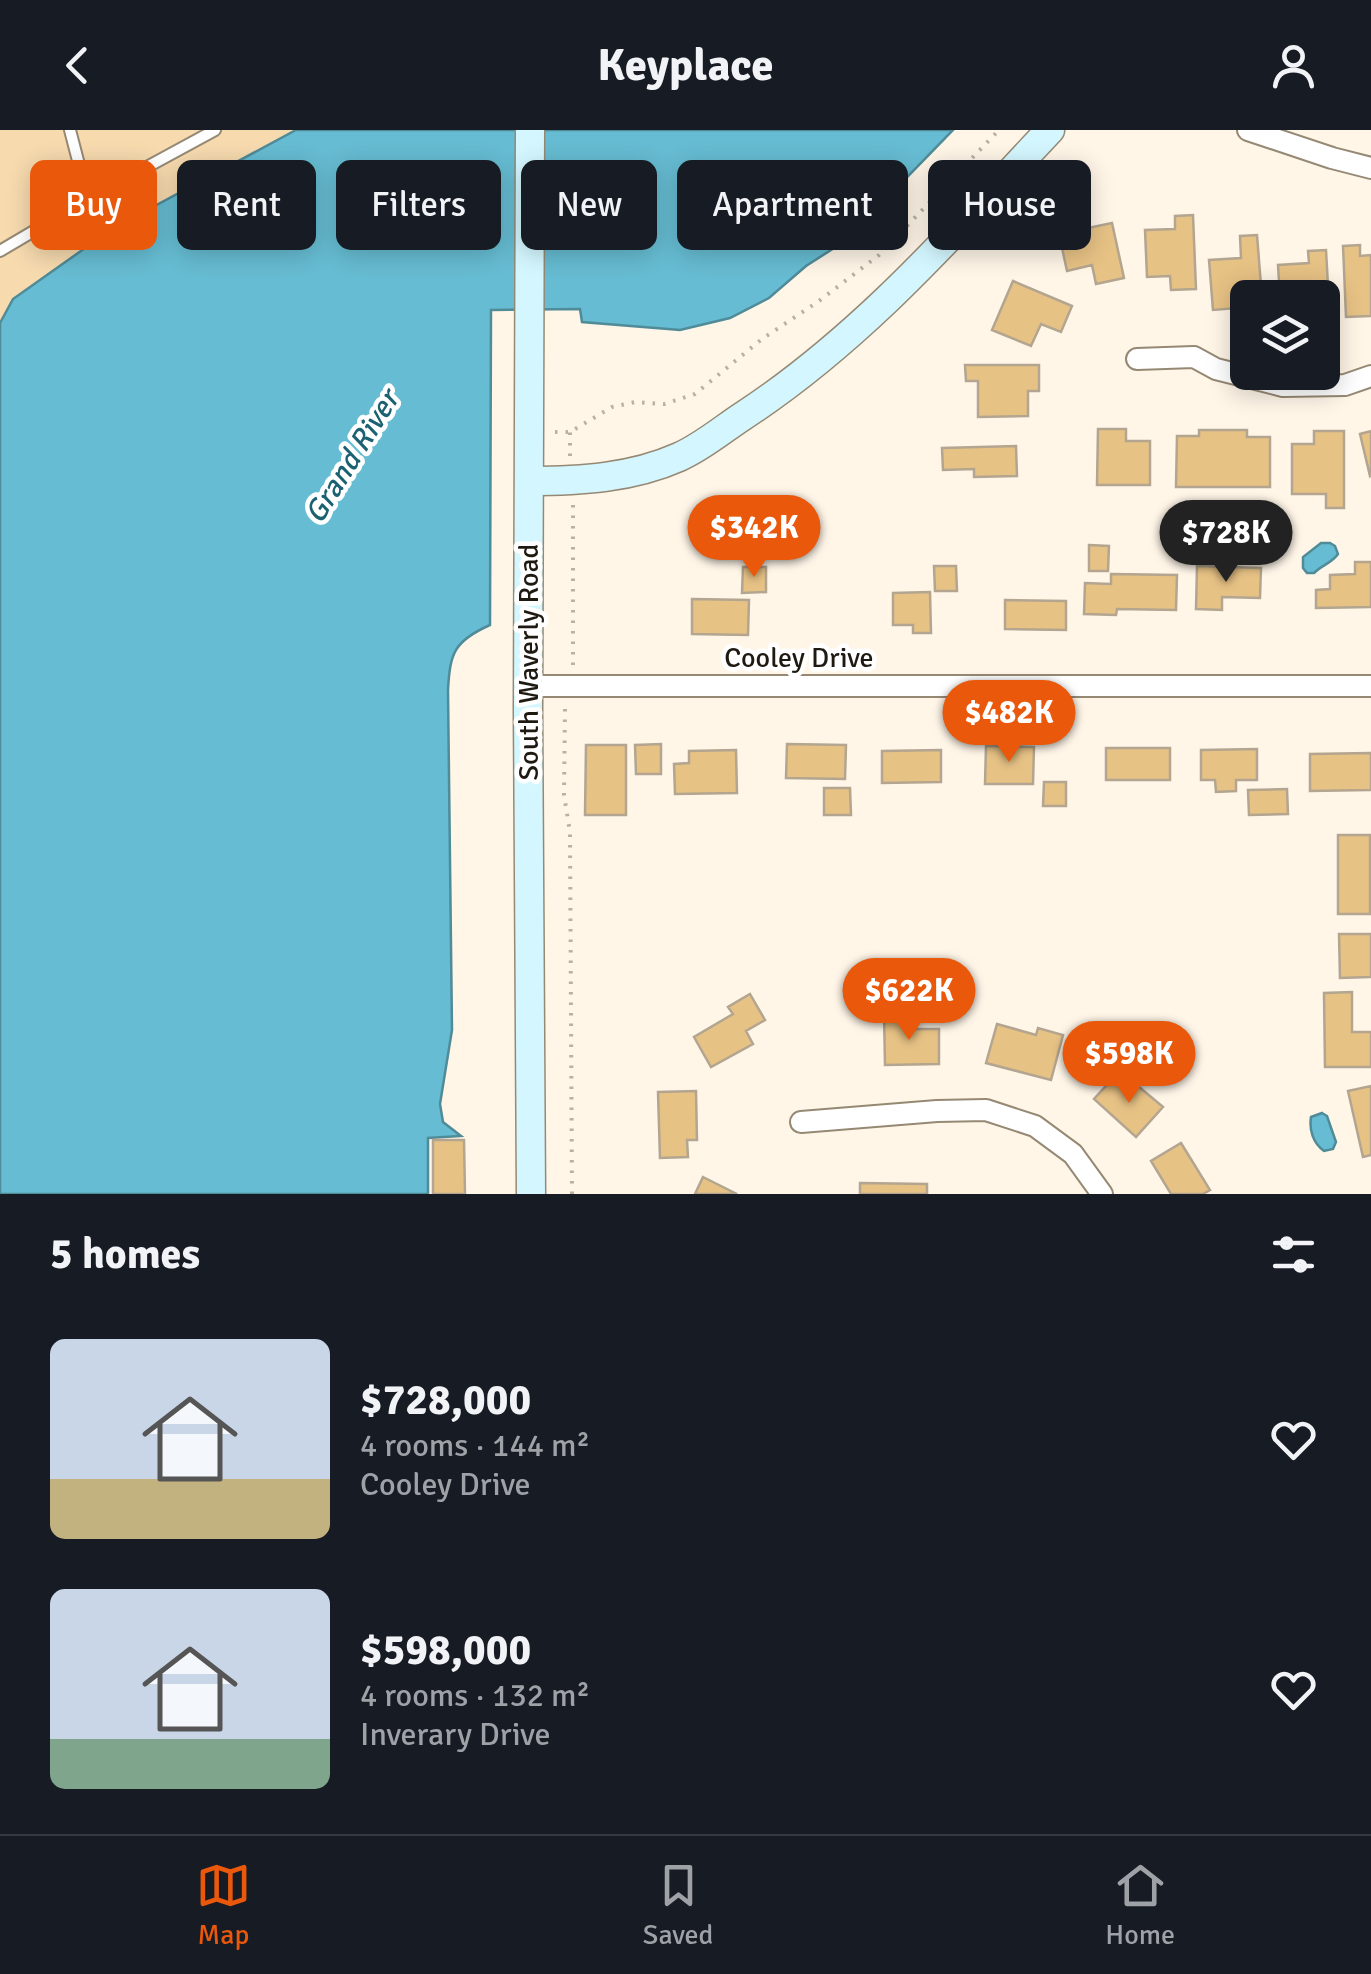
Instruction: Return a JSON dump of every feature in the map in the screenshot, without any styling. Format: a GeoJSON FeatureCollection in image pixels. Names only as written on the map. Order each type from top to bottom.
{"type":"FeatureCollection","features":[{"type":"Feature","properties":{"kind":"main road","name":"South Waverly Road"},"geometry":{"type":"LineString","coordinates":[[530,130],[531,1194]]}},
{"type":"Feature","properties":{"kind":"main road"},"geometry":{"type":"LineString","coordinates":[[530,482],[605,478],[681,457],[781,391],[858,329],[915,274],[1050,130]]}},
{"type":"Feature","properties":{"kind":"street"},"geometry":{"type":"LineString","coordinates":[[1248,130],[1371,168]]}},
{"type":"Feature","properties":{"kind":"street"},"geometry":{"type":"LineString","coordinates":[[1137,359],[1194,358],[1283,386],[1345,385],[1371,376]]}},
{"type":"Feature","properties":{"kind":"street","name":"Cooley Drive"},"geometry":{"type":"LineString","coordinates":[[528,686],[1371,686]]}},
{"type":"Feature","properties":{"kind":"street"},"geometry":{"type":"LineString","coordinates":[[801,1122],[986,1110],[1035,1126],[1073,1154],[1102,1194]]}},
{"type":"Feature","properties":{"kind":"lane"},"geometry":{"type":"LineString","coordinates":[[70,130],[78,160]]}},
{"type":"Feature","properties":{"kind":"lane"},"geometry":{"type":"LineString","coordinates":[[157,161],[215,130]]}},
{"type":"Feature","properties":{"kind":"lane"},"geometry":{"type":"LineString","coordinates":[[0,251],[30,233]]}},
{"type":"Feature","properties":{"kind":"path"},"geometry":{"type":"LineString","coordinates":[[530,420],[570,432],[612,408],[635,402],[664,404],[695,394],[762,339],[879,255],[999,130]]}},
{"type":"Feature","properties":{"kind":"path"},"geometry":{"type":"LineString","coordinates":[[570,432],[574,668],[565,707],[564,796],[570,832],[572,1194]]}},
{"type":"Feature","properties":{"kind":"shaded area"},"geometry":{"type":"Polygon","coordinates":[[[0,130],[296,130],[240,160],[177,160],[177,194],[157,205],[157,160],[30,160],[30,250],[83,250],[14,299],[0,323],[0,130]]]}},
{"type":"Feature","properties":{"kind":"water","name":"Grand River"},"geometry":{"type":"Polygon","coordinates":[[[296,130],[953,130],[908,176],[908,160],[677,160],[677,250],[831,250],[769,298],[730,318],[680,330],[582,322],[580,309],[491,310],[490,625],[456,650],[448,690],[452,1030],[440,1104],[443,1122],[461,1136],[428,1138],[428,1194],[0,1194],[0,323],[13,299],[82,250],[157,250],[157,205],[177,194],[177,250],[316,250],[316,160],[240,160],[296,130]]]}},
{"type":"Feature","properties":{"kind":"water"},"geometry":{"type":"Polygon","coordinates":[[[1321,543],[1335,546],[1338,554],[1314,573],[1307,573],[1303,557],[1321,543]]]}},
{"type":"Feature","properties":{"kind":"water"},"geometry":{"type":"Polygon","coordinates":[[[1322,1113],[1327,1116],[1336,1142],[1333,1149],[1324,1151],[1311,1127],[1311,1117],[1322,1113]]]}},
{"type":"Feature","properties":{"kind":"building"},"geometry":{"type":"Polygon","coordinates":[[[1193,215],[1196,289],[1171,290],[1170,276],[1147,277],[1145,230],[1175,229],[1175,216],[1193,215]]]}},
{"type":"Feature","properties":{"kind":"building"},"geometry":{"type":"Polygon","coordinates":[[[1112,223],[1124,278],[1096,284],[1092,265],[1067,271],[1062,250],[1091,250],[1091,227],[1112,223]]]}},
{"type":"Feature","properties":{"kind":"building"},"geometry":{"type":"Polygon","coordinates":[[[1257,235],[1261,280],[1230,280],[1230,309],[1213,310],[1209,260],[1241,258],[1240,236],[1257,235]]]}},
{"type":"Feature","properties":{"kind":"building"},"geometry":{"type":"Polygon","coordinates":[[[1360,245],[1360,256],[1371,255],[1371,316],[1346,317],[1343,246],[1360,245]]]}},
{"type":"Feature","properties":{"kind":"building"},"geometry":{"type":"Polygon","coordinates":[[[1326,250],[1328,280],[1279,280],[1278,265],[1309,263],[1308,251],[1326,250]]]}},
{"type":"Feature","properties":{"kind":"building"},"geometry":{"type":"Polygon","coordinates":[[[1013,281],[1072,306],[1061,332],[1041,324],[1031,346],[992,330],[1013,281]]]}},
{"type":"Feature","properties":{"kind":"building"},"geometry":{"type":"Polygon","coordinates":[[[965,365],[1039,365],[1039,391],[1028,391],[1028,416],[978,417],[978,381],[966,381],[965,365]]]}},
{"type":"Feature","properties":{"kind":"building"},"geometry":{"type":"Polygon","coordinates":[[[1098,429],[1126,429],[1126,441],[1150,441],[1150,485],[1097,485],[1098,429]]]}},
{"type":"Feature","properties":{"kind":"building"},"geometry":{"type":"Polygon","coordinates":[[[1199,430],[1247,430],[1247,437],[1270,437],[1270,487],[1176,487],[1177,436],[1199,436],[1199,430]]]}},
{"type":"Feature","properties":{"kind":"building"},"geometry":{"type":"Polygon","coordinates":[[[1314,431],[1344,431],[1344,508],[1326,508],[1326,494],[1292,494],[1292,444],[1314,444],[1314,431]]]}},
{"type":"Feature","properties":{"kind":"building"},"geometry":{"type":"Polygon","coordinates":[[[1371,431],[1371,475],[1370,476],[1360,434],[1371,431]]]}},
{"type":"Feature","properties":{"kind":"building"},"geometry":{"type":"Polygon","coordinates":[[[1016,446],[1017,476],[974,477],[974,469],[943,470],[942,448],[1016,446]]]}},
{"type":"Feature","properties":{"kind":"building"},"geometry":{"type":"Polygon","coordinates":[[[1089,545],[1109,546],[1108,571],[1089,571],[1089,545]]]}},
{"type":"Feature","properties":{"kind":"building"},"geometry":{"type":"Polygon","coordinates":[[[1355,562],[1371,562],[1371,607],[1316,608],[1316,590],[1330,589],[1330,575],[1355,574],[1355,562]]]}},
{"type":"Feature","properties":{"kind":"building"},"geometry":{"type":"Polygon","coordinates":[[[934,566],[956,566],[957,591],[935,591],[934,566]]]}},
{"type":"Feature","properties":{"kind":"building"},"geometry":{"type":"Polygon","coordinates":[[[1197,566],[1261,568],[1260,598],[1222,597],[1222,610],[1196,609],[1197,566]]]}},
{"type":"Feature","properties":{"kind":"building"},"geometry":{"type":"Polygon","coordinates":[[[743,567],[766,567],[766,592],[742,593],[743,567]]]}},
{"type":"Feature","properties":{"kind":"building"},"geometry":{"type":"Polygon","coordinates":[[[1111,574],[1177,575],[1176,610],[1117,609],[1116,615],[1084,614],[1085,583],[1111,584],[1111,574]]]}},
{"type":"Feature","properties":{"kind":"building"},"geometry":{"type":"Polygon","coordinates":[[[930,592],[931,633],[913,633],[913,625],[893,625],[893,593],[930,592]]]}},
{"type":"Feature","properties":{"kind":"building"},"geometry":{"type":"Polygon","coordinates":[[[692,599],[749,600],[748,635],[692,634],[692,599]]]}},
{"type":"Feature","properties":{"kind":"building"},"geometry":{"type":"Polygon","coordinates":[[[1005,600],[1066,601],[1066,630],[1005,629],[1005,600]]]}},
{"type":"Feature","properties":{"kind":"building"},"geometry":{"type":"Polygon","coordinates":[[[661,744],[661,774],[636,774],[635,745],[661,744]]]}},
{"type":"Feature","properties":{"kind":"building"},"geometry":{"type":"Polygon","coordinates":[[[787,744],[846,745],[845,779],[786,778],[787,744]]]}},
{"type":"Feature","properties":{"kind":"building"},"geometry":{"type":"Polygon","coordinates":[[[586,745],[626,745],[626,815],[585,815],[586,745]]]}},
{"type":"Feature","properties":{"kind":"building"},"geometry":{"type":"Polygon","coordinates":[[[986,746],[1034,747],[1033,784],[985,784],[986,746]]]}},
{"type":"Feature","properties":{"kind":"building"},"geometry":{"type":"Polygon","coordinates":[[[1106,748],[1170,748],[1170,780],[1106,780],[1106,748]]]}},
{"type":"Feature","properties":{"kind":"building"},"geometry":{"type":"Polygon","coordinates":[[[1257,749],[1257,780],[1236,780],[1236,791],[1216,792],[1215,780],[1201,780],[1201,750],[1257,749]]]}},
{"type":"Feature","properties":{"kind":"building"},"geometry":{"type":"Polygon","coordinates":[[[736,750],[737,793],[675,794],[674,764],[689,763],[689,751],[736,750]]]}},
{"type":"Feature","properties":{"kind":"building"},"geometry":{"type":"Polygon","coordinates":[[[941,750],[941,782],[882,783],[882,751],[941,750]]]}},
{"type":"Feature","properties":{"kind":"building"},"geometry":{"type":"Polygon","coordinates":[[[1371,753],[1371,790],[1310,791],[1310,754],[1371,753]]]}},
{"type":"Feature","properties":{"kind":"building"},"geometry":{"type":"Polygon","coordinates":[[[1044,782],[1066,782],[1066,806],[1043,806],[1044,782]]]}},
{"type":"Feature","properties":{"kind":"building"},"geometry":{"type":"Polygon","coordinates":[[[824,788],[850,788],[851,815],[824,815],[824,788]]]}},
{"type":"Feature","properties":{"kind":"building"},"geometry":{"type":"Polygon","coordinates":[[[1287,789],[1288,814],[1249,815],[1248,790],[1287,789]]]}},
{"type":"Feature","properties":{"kind":"building"},"geometry":{"type":"Polygon","coordinates":[[[1338,835],[1370,835],[1370,914],[1338,914],[1338,835]]]}},
{"type":"Feature","properties":{"kind":"building"},"geometry":{"type":"Polygon","coordinates":[[[1339,934],[1371,934],[1371,977],[1340,978],[1339,934]]]}},
{"type":"Feature","properties":{"kind":"building"},"geometry":{"type":"Polygon","coordinates":[[[1352,992],[1352,1032],[1371,1032],[1371,1067],[1325,1067],[1324,993],[1352,992]]]}},
{"type":"Feature","properties":{"kind":"building"},"geometry":{"type":"Polygon","coordinates":[[[750,994],[765,1020],[746,1031],[753,1044],[711,1067],[694,1037],[733,1014],[728,1007],[750,994]]]}},
{"type":"Feature","properties":{"kind":"building"},"geometry":{"type":"Polygon","coordinates":[[[904,1013],[904,1029],[939,1029],[939,1064],[885,1065],[884,1014],[904,1013]]]}},
{"type":"Feature","properties":{"kind":"building"},"geometry":{"type":"Polygon","coordinates":[[[997,1024],[1036,1035],[1038,1028],[1063,1035],[1051,1080],[986,1063],[997,1024]]]}},
{"type":"Feature","properties":{"kind":"building"},"geometry":{"type":"Polygon","coordinates":[[[1115,1076],[1133,1092],[1138,1086],[1163,1107],[1136,1137],[1094,1099],[1115,1076]]]}},
{"type":"Feature","properties":{"kind":"building"},"geometry":{"type":"Polygon","coordinates":[[[1371,1086],[1371,1155],[1363,1157],[1348,1091],[1371,1086]]]}},
{"type":"Feature","properties":{"kind":"building"},"geometry":{"type":"Polygon","coordinates":[[[696,1091],[697,1140],[687,1140],[688,1157],[660,1158],[658,1092],[696,1091]]]}},
{"type":"Feature","properties":{"kind":"building"},"geometry":{"type":"Polygon","coordinates":[[[433,1140],[464,1140],[465,1194],[433,1194],[433,1140]]]}},
{"type":"Feature","properties":{"kind":"building"},"geometry":{"type":"Polygon","coordinates":[[[1181,1143],[1210,1190],[1203,1194],[1171,1194],[1151,1161],[1181,1143]]]}},
{"type":"Feature","properties":{"kind":"building"},"geometry":{"type":"Polygon","coordinates":[[[703,1177],[737,1194],[695,1194],[703,1177]]]}},
{"type":"Feature","properties":{"kind":"building"},"geometry":{"type":"Polygon","coordinates":[[[860,1183],[927,1184],[927,1194],[860,1194],[860,1183]]]}}]}
